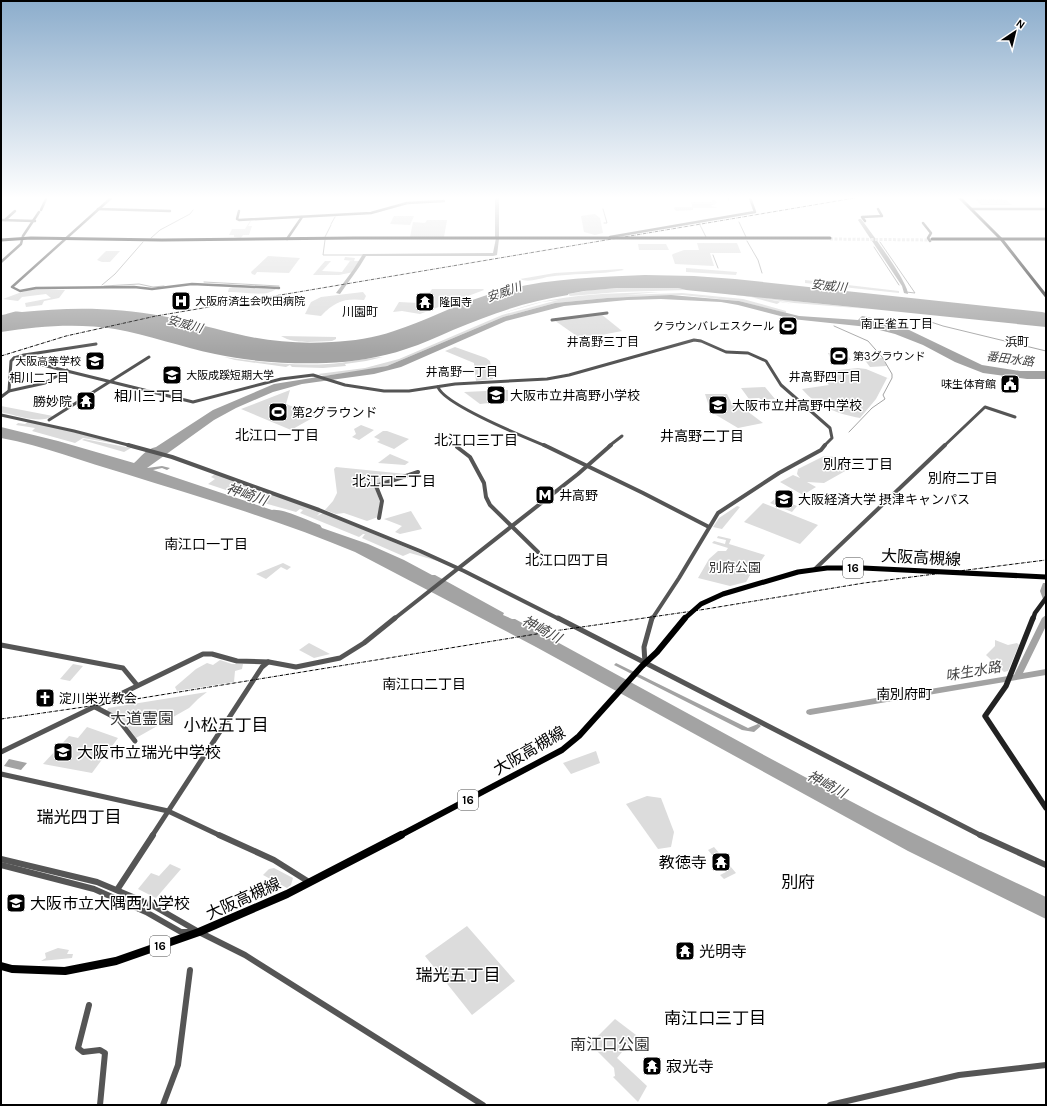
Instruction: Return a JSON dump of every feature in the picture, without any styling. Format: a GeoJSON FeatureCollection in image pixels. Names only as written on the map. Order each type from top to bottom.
{"type":"FeatureCollection","features":[{"type":"Feature","properties":{"kind":"main road"},"geometry":{"type":"LineString","coordinates":[[1010,250],[1046,296]]}},
{"type":"Feature","properties":{"kind":"main road","name":"大阪高槻線"},"geometry":{"type":"LineString","coordinates":[[1,966],[12,969],[65,971],[116,961],[199,932],[260,907],[309,883],[562,750],[579,736],[664,644],[687,616],[708,600],[726,593],[783,576],[815,569],[863,568],[1046,577]]}},
{"type":"Feature","properties":{"kind":"main road"},"geometry":{"type":"LineString","coordinates":[[1046,598],[1035,613],[1009,679],[987,712],[986,718],[1046,808]]}},
{"type":"Feature","properties":{"kind":"street"},"geometry":{"type":"LineString","coordinates":[[1,262],[15,250]]}},
{"type":"Feature","properties":{"kind":"street"},"geometry":{"type":"LineString","coordinates":[[53,250],[12,287],[20,291],[36,288],[134,287],[152,289],[192,284],[279,288]]}},
{"type":"Feature","properties":{"kind":"street"},"geometry":{"type":"LineString","coordinates":[[552,320],[607,313]]}},
{"type":"Feature","properties":{"kind":"street"},"geometry":{"type":"LineString","coordinates":[[14,358],[193,402],[280,379],[307,375],[317,376],[366,390],[384,392],[409,391],[455,384],[557,378],[694,340],[726,352],[748,353],[762,359],[768,364],[782,385],[830,428],[832,438],[820,450],[790,466],[741,499],[718,512],[679,578],[653,615],[644,647],[644,665]]}},
{"type":"Feature","properties":{"kind":"street"},"geometry":{"type":"LineString","coordinates":[[14,358],[24,355],[96,344]]}},
{"type":"Feature","properties":{"kind":"street"},"geometry":{"type":"LineString","coordinates":[[49,420],[149,357]]}},
{"type":"Feature","properties":{"kind":"street"},"geometry":{"type":"LineString","coordinates":[[9,391],[12,361],[14,358]]}},
{"type":"Feature","properties":{"kind":"street"},"geometry":{"type":"LineString","coordinates":[[1,397],[9,391],[45,383],[67,370]]}},
{"type":"Feature","properties":{"kind":"street"},"geometry":{"type":"LineString","coordinates":[[438,387],[444,394],[473,414],[587,466],[709,527]]}},
{"type":"Feature","properties":{"kind":"street"},"geometry":{"type":"LineString","coordinates":[[815,569],[985,407],[1015,417]]}},
{"type":"Feature","properties":{"kind":"street"},"geometry":{"type":"LineString","coordinates":[[2,414],[44,423],[148,450],[372,530],[457,570],[644,665],[815,749],[962,826],[1046,865]]}},
{"type":"Feature","properties":{"kind":"street"},"geometry":{"type":"LineString","coordinates":[[1,752],[203,654],[212,654],[237,661],[269,662],[296,667],[340,658],[364,643],[457,570],[587,466],[622,436]]}},
{"type":"Feature","properties":{"kind":"street"},"geometry":{"type":"LineString","coordinates":[[457,447],[470,457],[484,483],[486,497],[490,505],[538,552]]}},
{"type":"Feature","properties":{"kind":"street"},"geometry":{"type":"LineString","coordinates":[[379,518],[382,501],[376,486],[418,472]]}},
{"type":"Feature","properties":{"kind":"street"},"geometry":{"type":"LineString","coordinates":[[1,645],[122,668],[137,685]]}},
{"type":"Feature","properties":{"kind":"street"},"geometry":{"type":"LineString","coordinates":[[117,890],[262,667],[269,662]]}},
{"type":"Feature","properties":{"kind":"street"},"geometry":{"type":"LineString","coordinates":[[95,707],[118,719],[135,741]]}},
{"type":"Feature","properties":{"kind":"street"},"geometry":{"type":"LineString","coordinates":[[1,774],[168,811],[274,860],[309,883]]}},
{"type":"Feature","properties":{"kind":"street"},"geometry":{"type":"LineString","coordinates":[[1,859],[84,878],[152,905],[199,932],[244,955],[483,1105]]}},
{"type":"Feature","properties":{"kind":"street"},"geometry":{"type":"LineString","coordinates":[[1,865],[94,889],[146,912],[181,932],[199,932]]}},
{"type":"Feature","properties":{"kind":"street"},"geometry":{"type":"LineString","coordinates":[[163,1105],[178,1065],[190,970]]}},
{"type":"Feature","properties":{"kind":"street"},"geometry":{"type":"LineString","coordinates":[[90,1005],[78,1048],[83,1052],[100,1050],[105,1053],[100,1105]]}},
{"type":"Feature","properties":{"kind":"street"},"geometry":{"type":"LineString","coordinates":[[830,1105],[959,1075],[1046,1065]]}},
{"type":"Feature","properties":{"kind":"green space"},"geometry":{"type":"Polygon","coordinates":[[[639,250],[669,250],[639,250],[639,250]]]}},
{"type":"Feature","properties":{"kind":"green space"},"geometry":{"type":"Polygon","coordinates":[[[684,250],[740,250],[741,253],[710,253],[714,266],[675,264],[673,254],[684,250]]]}},
{"type":"Feature","properties":{"kind":"green space"},"geometry":{"type":"Polygon","coordinates":[[[106,251],[120,251],[110,262],[102,262],[97,260],[106,251]]]}},
{"type":"Feature","properties":{"kind":"green space"},"geometry":{"type":"Polygon","coordinates":[[[268,256],[300,258],[289,273],[257,272],[255,275],[252,274],[251,272],[268,256]]]}},
{"type":"Feature","properties":{"kind":"green space"},"geometry":{"type":"Polygon","coordinates":[[[345,257],[355,258],[354,261],[344,260],[345,257]]]}},
{"type":"Feature","properties":{"kind":"green space"},"geometry":{"type":"Polygon","coordinates":[[[325,261],[331,261],[322,271],[342,272],[350,261],[361,261],[354,272],[339,275],[313,275],[325,261]]]}},
{"type":"Feature","properties":{"kind":"green space"},"geometry":{"type":"Polygon","coordinates":[[[686,268],[737,272],[736,275],[686,272],[686,268]]]}},
{"type":"Feature","properties":{"kind":"green space"},"geometry":{"type":"Polygon","coordinates":[[[624,270],[605,273],[547,277],[530,281],[520,279],[555,273],[624,270]]]}},
{"type":"Feature","properties":{"kind":"green space"},"geometry":{"type":"Polygon","coordinates":[[[805,280],[899,291],[899,293],[805,283],[805,280]]]}},
{"type":"Feature","properties":{"kind":"green space"},"geometry":{"type":"Polygon","coordinates":[[[632,287],[678,288],[686,290],[619,292],[570,296],[568,294],[591,290],[632,287]]]}},
{"type":"Feature","properties":{"kind":"green space"},"geometry":{"type":"Polygon","coordinates":[[[229,288],[276,289],[271,292],[260,294],[228,292],[229,288]]]}},
{"type":"Feature","properties":{"kind":"green space"},"geometry":{"type":"Polygon","coordinates":[[[34,289],[65,290],[59,298],[44,301],[42,305],[26,307],[25,303],[51,298],[46,294],[22,297],[18,301],[3,299],[19,293],[34,289]]]}},
{"type":"Feature","properties":{"kind":"green space","name":"隆国寺"},"geometry":{"type":"Polygon","coordinates":[[[432,289],[484,290],[420,314],[402,311],[393,312],[399,302],[419,303],[424,292],[430,292],[432,289]]]}},
{"type":"Feature","properties":{"kind":"green space"},"geometry":{"type":"Polygon","coordinates":[[[363,292],[366,296],[364,300],[346,300],[331,307],[321,316],[305,314],[311,302],[321,297],[363,292]]]}},
{"type":"Feature","properties":{"kind":"green space"},"geometry":{"type":"Polygon","coordinates":[[[661,292],[625,295],[682,293],[743,299],[786,311],[786,313],[739,301],[682,295],[607,298],[555,303],[503,317],[387,366],[324,376],[318,374],[365,368],[399,359],[502,315],[558,300],[546,301],[592,295],[661,292]]]}},
{"type":"Feature","properties":{"kind":"green space"},"geometry":{"type":"Polygon","coordinates":[[[720,293],[869,309],[794,303],[761,298],[794,304],[780,302],[777,304],[751,297],[720,293]]]}},
{"type":"Feature","properties":{"kind":"green space"},"geometry":{"type":"Polygon","coordinates":[[[601,314],[622,331],[581,339],[554,320],[601,314]]]}},
{"type":"Feature","properties":{"kind":"green space"},"geometry":{"type":"Polygon","coordinates":[[[281,336],[336,337],[336,339],[332,341],[299,342],[281,336]]]}},
{"type":"Feature","properties":{"kind":"green space"},"geometry":{"type":"Polygon","coordinates":[[[455,347],[486,358],[490,361],[493,379],[476,381],[474,363],[445,351],[455,347]]]}},
{"type":"Feature","properties":{"kind":"green space","name":"第3グラウンド"},"geometry":{"type":"Polygon","coordinates":[[[830,349],[845,352],[851,360],[832,361],[828,353],[832,353],[830,349]]]}},
{"type":"Feature","properties":{"kind":"green space"},"geometry":{"type":"Polygon","coordinates":[[[224,357],[276,363],[315,364],[383,357],[345,364],[346,366],[323,368],[292,367],[290,365],[286,367],[235,360],[224,357]]]}},
{"type":"Feature","properties":{"kind":"green space"},"geometry":{"type":"Polygon","coordinates":[[[882,358],[887,366],[870,367],[864,359],[882,358]]]}},
{"type":"Feature","properties":{"kind":"green space"},"geometry":{"type":"Polygon","coordinates":[[[858,368],[866,369],[890,379],[887,378],[876,399],[860,418],[836,412],[821,405],[802,389],[829,385],[822,378],[834,377],[829,371],[858,368]]]}},
{"type":"Feature","properties":{"kind":"green space"},"geometry":{"type":"Polygon","coordinates":[[[765,387],[775,399],[749,399],[741,388],[765,387]]]}},
{"type":"Feature","properties":{"kind":"green space","name":"第2グラウンド"},"geometry":{"type":"Polygon","coordinates":[[[290,390],[286,404],[316,416],[291,430],[241,409],[290,390]]]}},
{"type":"Feature","properties":{"kind":"green space"},"geometry":{"type":"Polygon","coordinates":[[[508,390],[508,401],[480,404],[464,392],[508,390]]]}},
{"type":"Feature","properties":{"kind":"green space"},"geometry":{"type":"Polygon","coordinates":[[[705,394],[727,394],[732,404],[739,405],[763,423],[738,428],[711,412],[705,394]]]}},
{"type":"Feature","properties":{"kind":"green space"},"geometry":{"type":"Polygon","coordinates":[[[1,406],[53,416],[42,419],[23,417],[1,412],[1,406]]]}},
{"type":"Feature","properties":{"kind":"green space"},"geometry":{"type":"Polygon","coordinates":[[[29,421],[130,446],[83,438],[75,443],[32,431],[35,428],[16,425],[18,423],[25,424],[29,421]]]}},
{"type":"Feature","properties":{"kind":"green space"},"geometry":{"type":"Polygon","coordinates":[[[361,425],[374,430],[359,440],[352,437],[356,434],[354,429],[361,425]]]}},
{"type":"Feature","properties":{"kind":"green space"},"geometry":{"type":"Polygon","coordinates":[[[383,431],[409,439],[394,449],[377,442],[380,440],[374,437],[383,431]]]}},
{"type":"Feature","properties":{"kind":"green space"},"geometry":{"type":"Polygon","coordinates":[[[84,439],[131,448],[124,452],[82,440],[84,439]]]}},
{"type":"Feature","properties":{"kind":"green space"},"geometry":{"type":"Polygon","coordinates":[[[390,454],[409,462],[405,465],[378,463],[390,454]]]}},
{"type":"Feature","properties":{"kind":"green space"},"geometry":{"type":"Polygon","coordinates":[[[824,456],[835,457],[847,464],[847,470],[824,483],[807,482],[816,487],[803,495],[780,482],[793,475],[800,478],[797,474],[798,469],[824,456]]]}},
{"type":"Feature","properties":{"kind":"green space"},"geometry":{"type":"Polygon","coordinates":[[[336,467],[406,475],[374,485],[380,502],[378,517],[367,521],[344,513],[336,514],[325,510],[333,501],[337,493],[334,469],[336,467]]]}},
{"type":"Feature","properties":{"kind":"green space"},"geometry":{"type":"Polygon","coordinates":[[[215,474],[321,512],[317,516],[323,513],[441,562],[410,553],[403,556],[362,538],[365,534],[359,537],[300,513],[303,510],[300,509],[296,512],[264,503],[266,499],[261,496],[253,499],[208,484],[215,479],[211,477],[215,474]]]}},
{"type":"Feature","properties":{"kind":"green space"},"geometry":{"type":"Polygon","coordinates":[[[776,498],[797,506],[792,512],[770,503],[776,498]]]}},
{"type":"Feature","properties":{"kind":"green space"},"geometry":{"type":"Polygon","coordinates":[[[763,503],[818,525],[800,544],[744,522],[763,503]]]}},
{"type":"Feature","properties":{"kind":"green space"},"geometry":{"type":"Polygon","coordinates":[[[737,506],[740,507],[722,529],[713,527],[719,518],[737,506]]]}},
{"type":"Feature","properties":{"kind":"green space"},"geometry":{"type":"Polygon","coordinates":[[[411,511],[422,529],[400,534],[395,532],[402,526],[384,519],[411,511]]]}},
{"type":"Feature","properties":{"kind":"green space","name":"別府公園"},"geometry":{"type":"Polygon","coordinates":[[[718,536],[731,539],[729,544],[765,555],[758,565],[756,565],[746,582],[730,586],[698,578],[709,559],[718,551],[726,551],[728,548],[712,543],[714,541],[725,544],[726,540],[717,538],[718,536]]]}},
{"type":"Feature","properties":{"kind":"green space"},"geometry":{"type":"Polygon","coordinates":[[[283,563],[291,567],[287,570],[281,567],[266,579],[256,574],[283,563]]]}},
{"type":"Feature","properties":{"kind":"green space"},"geometry":{"type":"Polygon","coordinates":[[[995,640],[1008,645],[1017,643],[1019,645],[1008,671],[1004,672],[986,655],[995,646],[995,640]]]}},
{"type":"Feature","properties":{"kind":"green space"},"geometry":{"type":"Polygon","coordinates":[[[309,643],[330,654],[314,658],[299,650],[309,643]]]}},
{"type":"Feature","properties":{"kind":"green space"},"geometry":{"type":"Polygon","coordinates":[[[220,660],[232,664],[243,664],[242,669],[235,671],[234,682],[177,691],[175,687],[196,669],[207,663],[213,665],[220,660]]]}},
{"type":"Feature","properties":{"kind":"green space"},"geometry":{"type":"Polygon","coordinates":[[[73,664],[83,666],[70,681],[60,679],[73,664]]]}},
{"type":"Feature","properties":{"kind":"green space","name":"大道霊園"},"geometry":{"type":"Polygon","coordinates":[[[207,692],[189,708],[136,738],[121,718],[107,711],[108,708],[207,692]]]}},
{"type":"Feature","properties":{"kind":"green space"},"geometry":{"type":"Polygon","coordinates":[[[87,727],[118,738],[92,773],[43,764],[69,736],[78,738],[87,727]]]}},
{"type":"Feature","properties":{"kind":"green space"},"geometry":{"type":"Polygon","coordinates":[[[596,751],[600,763],[571,774],[563,763],[596,751]]]}},
{"type":"Feature","properties":{"kind":"green space"},"geometry":{"type":"Polygon","coordinates":[[[647,796],[661,798],[674,832],[671,847],[658,849],[626,804],[647,796]]]}},
{"type":"Feature","properties":{"kind":"green space"},"geometry":{"type":"Polygon","coordinates":[[[714,847],[736,873],[724,879],[720,875],[726,872],[708,850],[714,847]]]}},
{"type":"Feature","properties":{"kind":"green space"},"geometry":{"type":"Polygon","coordinates":[[[170,864],[181,869],[156,898],[138,889],[151,873],[159,876],[170,864]]]}},
{"type":"Feature","properties":{"kind":"green space"},"geometry":{"type":"Polygon","coordinates":[[[274,868],[293,878],[291,885],[287,888],[263,875],[269,869],[274,868]]]}},
{"type":"Feature","properties":{"kind":"green space"},"geometry":{"type":"Polygon","coordinates":[[[467,926],[515,981],[472,1015],[425,956],[467,926]]]}},
{"type":"Feature","properties":{"kind":"green space"},"geometry":{"type":"Polygon","coordinates":[[[58,948],[69,950],[67,954],[73,954],[72,958],[41,961],[46,958],[45,953],[58,948]]]}},
{"type":"Feature","properties":{"kind":"green space","name":"南江口公園"},"geometry":{"type":"Polygon","coordinates":[[[615,1019],[636,1035],[617,1058],[647,1086],[638,1102],[613,1077],[615,1076],[614,1068],[590,1044],[615,1019]]]}},
{"type":"Feature","properties":{"kind":"water","name":"安威川"},"geometry":{"type":"Polygon","coordinates":[[[645,275],[735,279],[1042,312],[1046,313],[1046,327],[678,288],[617,288],[584,291],[524,304],[481,319],[424,343],[386,355],[356,361],[284,363],[256,361],[229,357],[128,332],[101,327],[58,326],[1,332],[1,315],[16,311],[109,309],[183,320],[235,334],[267,340],[310,343],[348,341],[371,337],[405,327],[473,300],[503,290],[543,282],[645,275]]]}},
{"type":"Feature","properties":{"kind":"water"},"geometry":{"type":"Polygon","coordinates":[[[671,295],[739,301],[799,316],[858,320],[862,316],[868,317],[905,328],[982,365],[1020,371],[1046,371],[1046,379],[1027,379],[983,373],[955,362],[923,345],[895,334],[868,327],[792,319],[721,302],[661,299],[627,300],[564,306],[506,321],[401,367],[374,374],[302,384],[273,392],[236,408],[214,420],[147,468],[162,466],[170,468],[167,470],[162,468],[153,470],[272,510],[296,515],[320,525],[322,528],[368,544],[404,560],[432,575],[435,575],[504,613],[503,615],[515,619],[875,814],[1046,897],[1046,919],[908,851],[536,647],[355,552],[299,530],[213,501],[48,450],[1,438],[1,427],[58,441],[134,463],[146,451],[156,447],[213,410],[274,384],[387,366],[503,317],[555,303],[607,298],[671,295]]]}},
{"type":"Feature","properties":{"kind":"water"},"geometry":{"type":"Polygon","coordinates":[[[616,663],[748,728],[758,724],[761,726],[754,732],[742,730],[614,665],[616,663]]]}},
{"type":"Feature","properties":{"kind":"water"},"geometry":{"type":"Polygon","coordinates":[[[9,759],[27,763],[21,770],[4,766],[9,759]]]}},
{"type":"Feature","properties":{"kind":"waterway"},"geometry":{"type":"LineString","coordinates":[[102,285],[115,274],[136,250]]}},
{"type":"Feature","properties":{"kind":"waterway"},"geometry":{"type":"LineString","coordinates":[[324,250],[323,255],[365,255]]}},
{"type":"Feature","properties":{"kind":"waterway"},"geometry":{"type":"LineString","coordinates":[[342,287],[355,271],[365,255],[493,255],[495,254],[496,250]]}},
{"type":"Feature","properties":{"kind":"waterway"},"geometry":{"type":"LineString","coordinates":[[752,250],[758,260],[762,273]]}},
{"type":"Feature","properties":{"kind":"waterway"},"geometry":{"type":"LineString","coordinates":[[876,250],[899,285]]}},
{"type":"Feature","properties":{"kind":"waterway"},"geometry":{"type":"LineString","coordinates":[[880,250],[904,286],[906,293]]}},
{"type":"Feature","properties":{"kind":"waterway"},"geometry":{"type":"LineString","coordinates":[[885,250],[915,293],[906,292]]}},
{"type":"Feature","properties":{"kind":"waterway"},"geometry":{"type":"LineString","coordinates":[[713,255],[718,268]]}},
{"type":"Feature","properties":{"kind":"waterway"},"geometry":{"type":"LineString","coordinates":[[204,282],[279,286]]}},
{"type":"Feature","properties":{"kind":"waterway"},"geometry":{"type":"LineString","coordinates":[[104,286],[139,284],[153,287],[164,286]]}},
{"type":"Feature","properties":{"kind":"waterway"},"geometry":{"type":"LineString","coordinates":[[338,293],[341,289]]}},
{"type":"Feature","properties":{"kind":"waterway"},"geometry":{"type":"LineString","coordinates":[[925,320],[943,326],[1046,351]]}},
{"type":"Feature","properties":{"kind":"waterway"},"geometry":{"type":"LineString","coordinates":[[834,326],[868,341],[882,357],[892,374],[892,378],[883,395],[885,399],[872,408],[849,432]]}},
{"type":"Feature","properties":{"kind":"waterway"},"geometry":{"type":"LineString","coordinates":[[1046,585],[1044,591],[1046,597]]}},
{"type":"Feature","properties":{"kind":"waterway"},"geometry":{"type":"LineString","coordinates":[[1017,677],[1046,618]]}},
{"type":"Feature","properties":{"kind":"waterway","name":"味生水路"},"geometry":{"type":"LineString","coordinates":[[1017,677],[1046,672]]}},
{"type":"Feature","properties":{"kind":"waterway","name":"味生水路"},"geometry":{"type":"LineString","coordinates":[[810,712],[1017,677]]}},
{"type":"Feature","properties":{"kind":"railway"},"geometry":{"type":"LineString","coordinates":[[1,356],[66,336],[156,316],[549,250]]}},
{"type":"Feature","properties":{"kind":"railway"},"geometry":{"type":"LineString","coordinates":[[1,719],[105,704],[561,630],[700,610],[864,583],[1046,560]]}},
{"type":"Feature","properties":{"kind":"place","name":"大阪府済生会吹田病院"},"geometry":{"type":"Point","coordinates":[181,301]}},
{"type":"Feature","properties":{"kind":"place","name":"隆国寺"},"geometry":{"type":"Point","coordinates":[425,302]}},
{"type":"Feature","properties":{"kind":"place","name":"クラウンバレエスクール"},"geometry":{"type":"Point","coordinates":[788,326]}},
{"type":"Feature","properties":{"kind":"place","name":"第3グラウンド"},"geometry":{"type":"Point","coordinates":[839,356]}},
{"type":"Feature","properties":{"kind":"place","name":"大阪高等学校"},"geometry":{"type":"Point","coordinates":[95,361]}},
{"type":"Feature","properties":{"kind":"place","name":"大阪成蹊短期大学"},"geometry":{"type":"Point","coordinates":[172,375]}},
{"type":"Feature","properties":{"kind":"place","name":"味生体育館"},"geometry":{"type":"Point","coordinates":[1010,384]}},
{"type":"Feature","properties":{"kind":"place","name":"大阪市立井高野小学校"},"geometry":{"type":"Point","coordinates":[496,395]}},
{"type":"Feature","properties":{"kind":"place","name":"勝妙院"},"geometry":{"type":"Point","coordinates":[86,401]}},
{"type":"Feature","properties":{"kind":"place","name":"大阪市立井高野中学校"},"geometry":{"type":"Point","coordinates":[718,405]}},
{"type":"Feature","properties":{"kind":"place","name":"第2グラウンド"},"geometry":{"type":"Point","coordinates":[278,412]}},
{"type":"Feature","properties":{"kind":"place","name":"井高野"},"geometry":{"type":"Point","coordinates":[545,495]}},
{"type":"Feature","properties":{"kind":"place","name":"大阪経済大学 摂津キャンパス"},"geometry":{"type":"Point","coordinates":[784,499]}},
{"type":"Feature","properties":{"kind":"place","name":"淀川栄光教会"},"geometry":{"type":"Point","coordinates":[45,698]}},
{"type":"Feature","properties":{"kind":"place","name":"大阪市立瑞光中学校"},"geometry":{"type":"Point","coordinates":[63,752]}},
{"type":"Feature","properties":{"kind":"place","name":"教徳寺"},"geometry":{"type":"Point","coordinates":[721,862]}},
{"type":"Feature","properties":{"kind":"place","name":"大阪市立大隅西小学校"},"geometry":{"type":"Point","coordinates":[16,903]}},
{"type":"Feature","properties":{"kind":"place","name":"光明寺"},"geometry":{"type":"Point","coordinates":[685,951]}},
{"type":"Feature","properties":{"kind":"place","name":"寂光寺"},"geometry":{"type":"Point","coordinates":[652,1066]}},
{"type":"Feature","properties":{"kind":"district","name":"川園町"},"geometry":{"type":"Point","coordinates":[360,312]}},
{"type":"Feature","properties":{"kind":"district","name":"南正雀五丁目"},"geometry":{"type":"Point","coordinates":[897,324]}},
{"type":"Feature","properties":{"kind":"district","name":"井高野三丁目"},"geometry":{"type":"Point","coordinates":[603,342]}},
{"type":"Feature","properties":{"kind":"district","name":"浜町"},"geometry":{"type":"Point","coordinates":[1017,342]}},
{"type":"Feature","properties":{"kind":"district","name":"井高野一丁目"},"geometry":{"type":"Point","coordinates":[462,372]}},
{"type":"Feature","properties":{"kind":"district","name":"井高野四丁目"},"geometry":{"type":"Point","coordinates":[825,377]}},
{"type":"Feature","properties":{"kind":"district","name":"相川二丁目"},"geometry":{"type":"Point","coordinates":[39,378]}},
{"type":"Feature","properties":{"kind":"district","name":"相川三丁目"},"geometry":{"type":"Point","coordinates":[149,396]}},
{"type":"Feature","properties":{"kind":"district","name":"北江口一丁目"},"geometry":{"type":"Point","coordinates":[277,435]}},
{"type":"Feature","properties":{"kind":"district","name":"井高野二丁目"},"geometry":{"type":"Point","coordinates":[702,436]}},
{"type":"Feature","properties":{"kind":"district","name":"北江口三丁目"},"geometry":{"type":"Point","coordinates":[476,440]}},
{"type":"Feature","properties":{"kind":"district","name":"別府三丁目"},"geometry":{"type":"Point","coordinates":[858,464]}},
{"type":"Feature","properties":{"kind":"district","name":"別府二丁目"},"geometry":{"type":"Point","coordinates":[963,478]}},
{"type":"Feature","properties":{"kind":"district","name":"北江口二丁目"},"geometry":{"type":"Point","coordinates":[394,481]}},
{"type":"Feature","properties":{"kind":"district","name":"南江口一丁目"},"geometry":{"type":"Point","coordinates":[206,544]}},
{"type":"Feature","properties":{"kind":"district","name":"北江口四丁目"},"geometry":{"type":"Point","coordinates":[567,560]}},
{"type":"Feature","properties":{"kind":"district","name":"南江口二丁目"},"geometry":{"type":"Point","coordinates":[424,684]}},
{"type":"Feature","properties":{"kind":"district","name":"南別府町"},"geometry":{"type":"Point","coordinates":[904,694]}},
{"type":"Feature","properties":{"kind":"district","name":"小松五丁目"},"geometry":{"type":"Point","coordinates":[226,725]}},
{"type":"Feature","properties":{"kind":"district","name":"瑞光四丁目"},"geometry":{"type":"Point","coordinates":[79,817]}},
{"type":"Feature","properties":{"kind":"district","name":"別府"},"geometry":{"type":"Point","coordinates":[798,882]}},
{"type":"Feature","properties":{"kind":"district","name":"瑞光五丁目"},"geometry":{"type":"Point","coordinates":[458,975]}},
{"type":"Feature","properties":{"kind":"district","name":"南江口三丁目"},"geometry":{"type":"Point","coordinates":[715,1018]}},
{"type":"Feature","properties":{"kind":"water label","name":"番田水路"},"geometry":{"type":"Point","coordinates":[1010,359]}},
{"type":"Feature","properties":{"kind":"water label","name":"神崎川"},"geometry":{"type":"Point","coordinates":[247,494]}},
{"type":"Feature","properties":{"kind":"water label","name":"神崎川"},"geometry":{"type":"Point","coordinates":[542,629]}},
{"type":"Feature","properties":{"kind":"water label","name":"神崎川"},"geometry":{"type":"Point","coordinates":[827,784]}}]}
